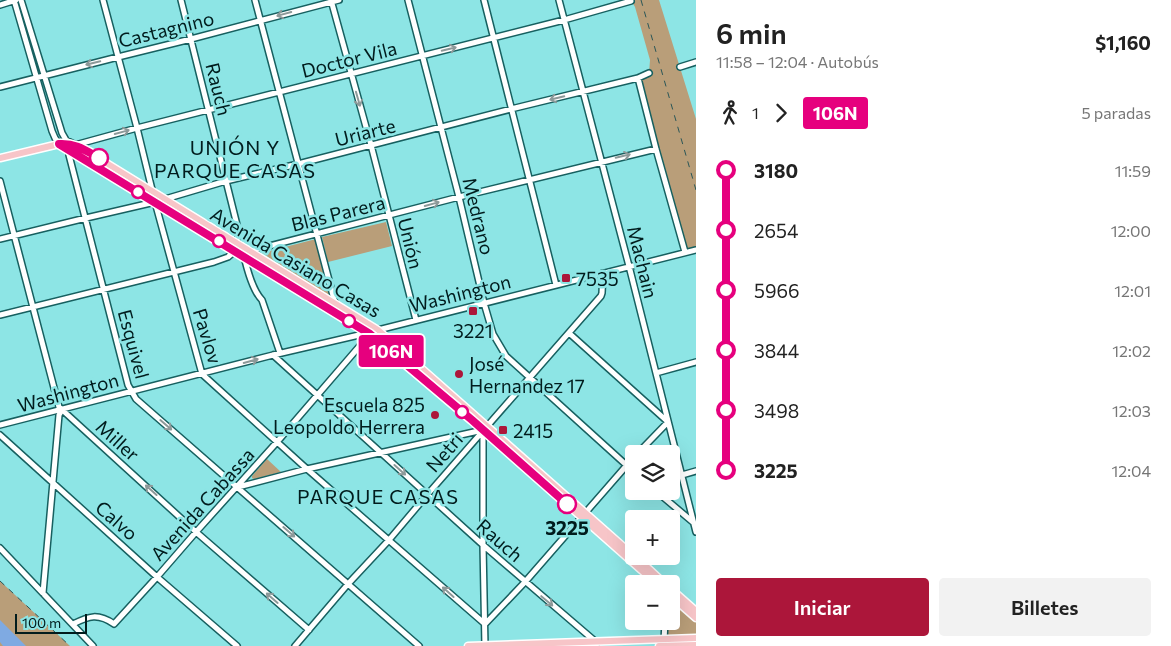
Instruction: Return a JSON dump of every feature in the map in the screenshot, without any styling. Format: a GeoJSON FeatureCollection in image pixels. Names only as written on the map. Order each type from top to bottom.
{"type":"FeatureCollection","features":[{"type":"Feature","properties":{"kind":"main road","name":"Avenida Casiano Casas"},"geometry":{"type":"LineString","coordinates":[[59,144],[90,153],[378,330],[485,428],[625,549]]}},
{"type":"Feature","properties":{"kind":"main road"},"geometry":{"type":"LineString","coordinates":[[0,158],[59,144]]}},
{"type":"Feature","properties":{"kind":"main road","name":"Avenida Casiano Casas"},"geometry":{"type":"LineString","coordinates":[[72,147],[155,202],[370,334],[485,428]]}},
{"type":"Feature","properties":{"kind":"main road","name":"Avenida Casiano Casas"},"geometry":{"type":"LineString","coordinates":[[583,514],[647,575]]}},
{"type":"Feature","properties":{"kind":"main road","name":"Avenida Casiano Casas"},"geometry":{"type":"LineString","coordinates":[[644,565],[655,575]]}},
{"type":"Feature","properties":{"kind":"main road"},"geometry":{"type":"LineString","coordinates":[[680,597],[696,611]]}},
{"type":"Feature","properties":{"kind":"main road"},"geometry":{"type":"LineString","coordinates":[[680,606],[696,618]]}},
{"type":"Feature","properties":{"kind":"main road"},"geometry":{"type":"LineString","coordinates":[[659,646],[696,638]]}},
{"type":"Feature","properties":{"kind":"main road"},"geometry":{"type":"LineString","coordinates":[[468,646],[696,645]]}},
{"type":"Feature","properties":{"kind":"street"},"geometry":{"type":"LineString","coordinates":[[0,5],[14,0],[52,131],[59,144]]}},
{"type":"Feature","properties":{"kind":"street"},"geometry":{"type":"LineString","coordinates":[[21,0],[62,134],[72,147]]}},
{"type":"Feature","properties":{"kind":"street","name":"Pavlov"},"geometry":{"type":"LineString","coordinates":[[103,0],[202,374],[307,469],[485,624]]}},
{"type":"Feature","properties":{"kind":"street","name":"Rauch"},"geometry":{"type":"LineString","coordinates":[[182,0],[238,229],[236,242],[258,296],[262,300],[280,353]]}},
{"type":"Feature","properties":{"kind":"street"},"geometry":{"type":"LineString","coordinates":[[255,0],[335,303]]}},
{"type":"Feature","properties":{"kind":"street","name":"Castagnino"},"geometry":{"type":"LineString","coordinates":[[0,87],[339,0]]}},
{"type":"Feature","properties":{"kind":"street","name":"Medrano"},"geometry":{"type":"LineString","coordinates":[[408,0],[493,334],[506,356],[625,465]]}},
{"type":"Feature","properties":{"kind":"street"},"geometry":{"type":"LineString","coordinates":[[484,0],[556,284]]}},
{"type":"Feature","properties":{"kind":"street","name":"Machain"},"geometry":{"type":"LineString","coordinates":[[559,0],[696,532]]}},
{"type":"Feature","properties":{"kind":"street","name":"Unión"},"geometry":{"type":"LineString","coordinates":[[331,1],[371,145],[416,320]]}},
{"type":"Feature","properties":{"kind":"street","name":"Doctor Vila"},"geometry":{"type":"LineString","coordinates":[[72,147],[137,128],[564,20],[631,1]]}},
{"type":"Feature","properties":{"kind":"street"},"geometry":{"type":"LineString","coordinates":[[680,66],[696,62]]}},
{"type":"Feature","properties":{"kind":"street","name":"Uriarte"},"geometry":{"type":"LineString","coordinates":[[0,239],[155,202],[226,182],[638,78],[649,73]]}},
{"type":"Feature","properties":{"kind":"street"},"geometry":{"type":"LineString","coordinates":[[638,78],[685,252]]}},
{"type":"Feature","properties":{"kind":"street","name":"Esquivel"},"geometry":{"type":"LineString","coordinates":[[72,147],[69,155],[128,385],[136,399],[419,646]]}},
{"type":"Feature","properties":{"kind":"street","name":"Blas Parera"},"geometry":{"type":"LineString","coordinates":[[0,315],[214,262],[240,253],[529,179],[656,149]]}},
{"type":"Feature","properties":{"kind":"street","name":"Miller"},"geometry":{"type":"LineString","coordinates":[[0,181],[59,407],[196,532],[309,630]]}},
{"type":"Feature","properties":{"kind":"street","name":"Washington"},"geometry":{"type":"LineString","coordinates":[[0,426],[272,355],[370,334],[416,320],[696,250]]}},
{"type":"Feature","properties":{"kind":"street","name":"Netri"},"geometry":{"type":"LineString","coordinates":[[295,646],[601,296],[603,273]]}},
{"type":"Feature","properties":{"kind":"street"},"geometry":{"type":"LineString","coordinates":[[569,333],[668,422],[646,445]]}},
{"type":"Feature","properties":{"kind":"street","name":"Avenida Cabassa"},"geometry":{"type":"LineString","coordinates":[[73,624],[84,618],[94,617],[104,618],[114,624],[277,442],[370,334]]}},
{"type":"Feature","properties":{"kind":"street","name":"Rauch"},"geometry":{"type":"LineString","coordinates":[[272,355],[596,644]]}},
{"type":"Feature","properties":{"kind":"street"},"geometry":{"type":"LineString","coordinates":[[656,373],[696,362]]}},
{"type":"Feature","properties":{"kind":"street"},"geometry":{"type":"LineString","coordinates":[[43,593],[59,415],[62,410]]}},
{"type":"Feature","properties":{"kind":"street"},"geometry":{"type":"LineString","coordinates":[[237,487],[485,428],[483,545],[485,646]]}},
{"type":"Feature","properties":{"kind":"street","name":"Calvo"},"geometry":{"type":"LineString","coordinates":[[0,435],[157,577],[237,646]]}},
{"type":"Feature","properties":{"kind":"street"},"geometry":{"type":"LineString","coordinates":[[485,624],[525,582],[625,465]]}},
{"type":"Feature","properties":{"kind":"street"},"geometry":{"type":"LineString","coordinates":[[682,475],[696,471]]}},
{"type":"Feature","properties":{"kind":"street"},"geometry":{"type":"LineString","coordinates":[[667,500],[694,523]]}},
{"type":"Feature","properties":{"kind":"street"},"geometry":{"type":"LineString","coordinates":[[0,548],[93,646]]}},
{"type":"Feature","properties":{"kind":"street"},"geometry":{"type":"LineString","coordinates":[[665,630],[665,644]]}},
{"type":"Feature","properties":{"kind":"shaded area"},"geometry":{"type":"Polygon","coordinates":[[[631,0],[659,0],[696,119],[696,250],[685,252],[638,78],[649,73],[650,60],[635,7],[631,0]]]}},
{"type":"Feature","properties":{"kind":"shaded area"},"geometry":{"type":"Polygon","coordinates":[[[386,222],[392,246],[328,262],[322,237],[386,222]]]}},
{"type":"Feature","properties":{"kind":"shaded area"},"geometry":{"type":"Polygon","coordinates":[[[316,239],[331,298],[262,253],[316,239]]]}},
{"type":"Feature","properties":{"kind":"shaded area"},"geometry":{"type":"Polygon","coordinates":[[[267,459],[281,472],[252,478],[252,476],[267,459]]]}},
{"type":"Feature","properties":{"kind":"shaded area"},"geometry":{"type":"Polygon","coordinates":[[[0,581],[70,646],[0,646],[0,581]]]}},
{"type":"Feature","properties":{"kind":"shaded area"},"geometry":{"type":"Polygon","coordinates":[[[680,604],[696,618],[696,638],[664,640],[665,630],[680,630],[680,604]]]}},
{"type":"Feature","properties":{"kind":"water"},"geometry":{"type":"Polygon","coordinates":[[[0,620],[26,646],[3,646],[0,642],[0,620]]]}},
{"type":"Feature","properties":{"kind":"railway"},"geometry":{"type":"LineString","coordinates":[[641,0],[696,190]]}},
{"type":"Feature","properties":{"kind":"railway"},"geometry":{"type":"LineString","coordinates":[[0,581],[70,646]]}},
{"type":"Feature","properties":{"kind":"bus line","name":"106N"},"geometry":{"type":"LineString","coordinates":[[99,158],[75,145],[68,143],[59,144],[370,334],[472,420],[567,504]]}},
{"type":"Feature","properties":{"kind":"place","name":"7535"},"geometry":{"type":"Point","coordinates":[566,278]}},
{"type":"Feature","properties":{"kind":"place","name":"3221"},"geometry":{"type":"Point","coordinates":[473,311]}},
{"type":"Feature","properties":{"kind":"place","name":"José Hernandez 17"},"geometry":{"type":"Point","coordinates":[459,374]}},
{"type":"Feature","properties":{"kind":"place","name":"Escuela 825 Leopoldo Herrera"},"geometry":{"type":"Point","coordinates":[435,415]}},
{"type":"Feature","properties":{"kind":"place","name":"2415"},"geometry":{"type":"Point","coordinates":[503,430]}},
{"type":"Feature","properties":{"kind":"place","name":"3225"},"geometry":{"type":"Point","coordinates":[567,504]}},
{"type":"Feature","properties":{"kind":"district","name":"UNIÓN Y PARQUE CASAS"},"geometry":{"type":"Point","coordinates":[235,158]}},
{"type":"Feature","properties":{"kind":"district","name":"PARQUE CASAS"},"geometry":{"type":"Point","coordinates":[378,496]}}]}
